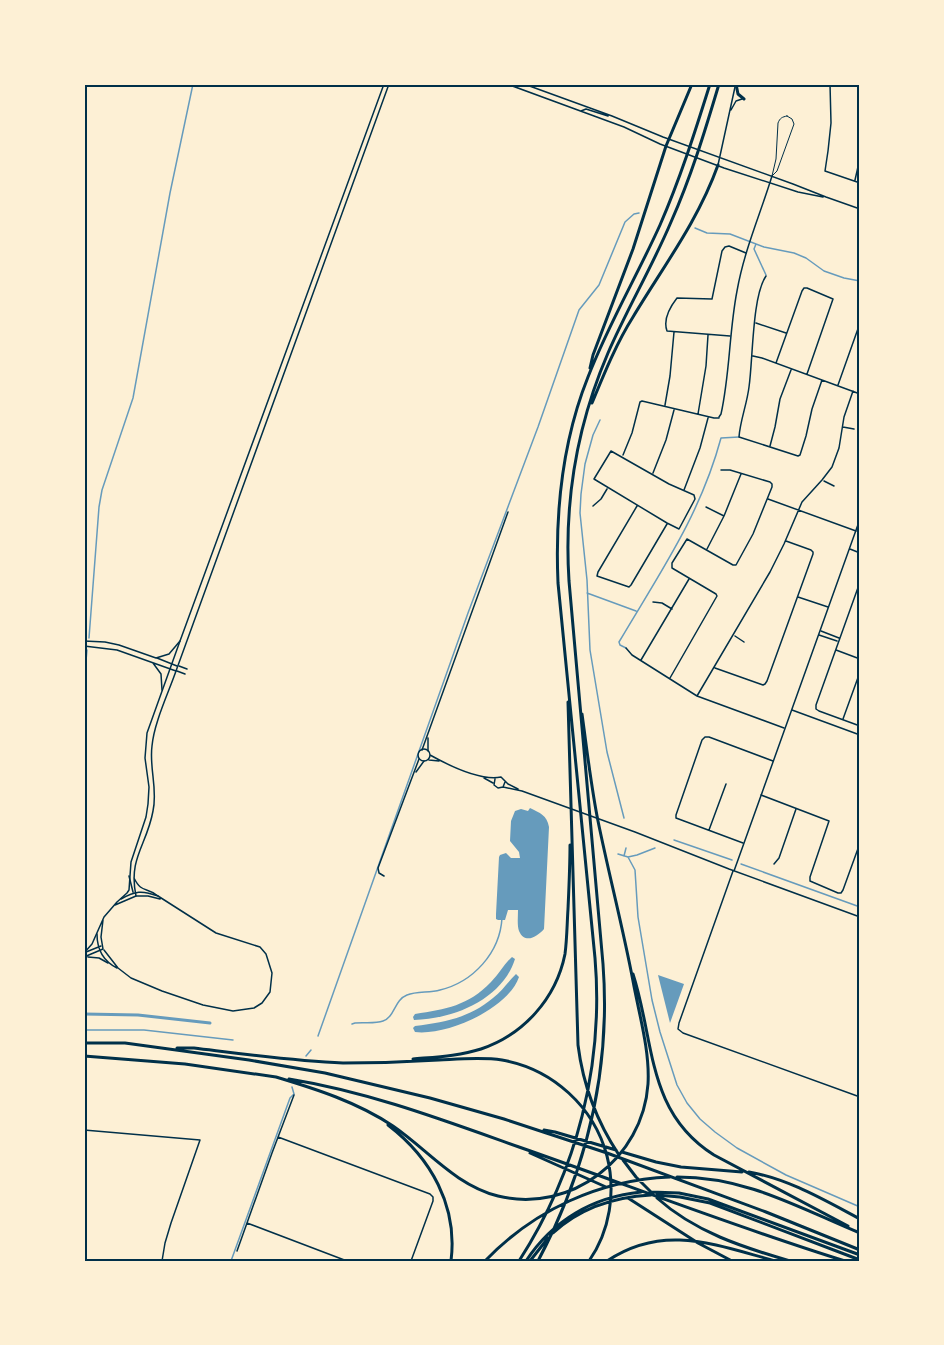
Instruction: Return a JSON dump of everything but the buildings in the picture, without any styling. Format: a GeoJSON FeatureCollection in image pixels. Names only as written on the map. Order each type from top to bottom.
{"type":"FeatureCollection","features":[{"type":"Feature","properties":{"kind":"highway"},"geometry":{"type":"LineString","coordinates":[[519,1261],[549,1209],[572,1151],[590,1082],[596,1030],[594,948],[558,583],[558,510],[567,448],[593,356],[631,256],[666,147],[692,84]]}},
{"type":"Feature","properties":{"kind":"highway"},"geometry":{"type":"LineString","coordinates":[[587,379],[603,341],[660,225],[686,161],[710,84]]}},
{"type":"Feature","properties":{"kind":"highway"},"geometry":{"type":"LineString","coordinates":[[538,1261],[563,1210],[581,1161],[593,1118],[604,1036],[603,964],[569,581],[568,530],[573,479],[585,419],[597,380],[667,231],[702,143],[719,84]]}},
{"type":"Feature","properties":{"kind":"highway"},"geometry":{"type":"LineString","coordinates":[[736,84],[738,94],[744,99]]}},
{"type":"Feature","properties":{"kind":"highway"},"geometry":{"type":"LineString","coordinates":[[585,419],[622,335],[696,215],[718,165]]}},
{"type":"Feature","properties":{"kind":"highway"},"geometry":{"type":"LineString","coordinates":[[276,1077],[331,1095],[377,1117],[405,1135],[465,1183],[501,1197],[532,1199],[560,1194],[586,1183],[611,1165],[631,1139],[644,1108],[648,1077],[645,1047],[630,963],[597,816],[578,679]]}},
{"type":"Feature","properties":{"kind":"highway"},"geometry":{"type":"LineString","coordinates":[[567,680],[577,1030],[583,1074],[595,1110],[612,1144],[636,1177],[667,1206],[692,1223],[719,1237],[790,1261]]}},
{"type":"Feature","properties":{"kind":"highway"},"geometry":{"type":"LineString","coordinates":[[386,1062],[481,1049],[514,1032],[527,1022],[541,1006],[557,979],[565,951],[571,825]]}},
{"type":"Feature","properties":{"kind":"highway"},"geometry":{"type":"LineString","coordinates":[[630,963],[658,1080],[667,1104],[680,1125],[706,1149],[727,1162],[860,1232]]}},
{"type":"Feature","properties":{"kind":"highway"},"geometry":{"type":"LineString","coordinates":[[84,1043],[125,1043],[162,1047],[325,1073],[423,1096],[672,1166],[750,1173],[775,1178],[860,1219]]}},
{"type":"Feature","properties":{"kind":"highway"},"geometry":{"type":"LineString","coordinates":[[162,1047],[194,1048],[325,1062],[478,1058],[503,1060],[548,1077],[567,1090],[582,1107],[594,1124],[607,1157],[611,1189],[609,1212],[605,1229],[589,1261]]}},
{"type":"Feature","properties":{"kind":"highway"},"geometry":{"type":"LineString","coordinates":[[84,1056],[192,1065],[276,1077],[327,1086],[386,1101],[445,1120],[756,1233],[845,1261]]}},
{"type":"Feature","properties":{"kind":"highway"},"geometry":{"type":"LineString","coordinates":[[377,1117],[412,1146],[436,1180],[446,1203],[450,1221],[451,1261]]}},
{"type":"Feature","properties":{"kind":"highway"},"geometry":{"type":"LineString","coordinates":[[564,1136],[860,1250]]}},
{"type":"Feature","properties":{"kind":"highway"},"geometry":{"type":"LineString","coordinates":[[556,1162],[632,1200],[703,1247],[732,1261]]}},
{"type":"Feature","properties":{"kind":"highway"},"geometry":{"type":"LineString","coordinates":[[485,1261],[524,1227],[544,1213],[568,1201],[612,1185],[650,1179],[680,1177],[739,1185],[764,1192],[860,1232]]}},
{"type":"Feature","properties":{"kind":"highway"},"geometry":{"type":"LineString","coordinates":[[528,1261],[553,1228],[579,1210],[604,1200],[634,1193],[669,1192],[702,1197],[860,1256]]}},
{"type":"Feature","properties":{"kind":"highway"},"geometry":{"type":"LineString","coordinates":[[533,1254],[560,1227],[596,1206],[636,1196],[662,1195],[716,1205],[860,1260]]}},
{"type":"Feature","properties":{"kind":"highway"},"geometry":{"type":"LineString","coordinates":[[607,1261],[635,1246],[669,1240],[690,1240],[776,1261]]}},
{"type":"Feature","properties":{"kind":"street"},"geometry":{"type":"LineString","coordinates":[[85,953],[92,944],[104,918],[129,890],[130,862],[146,817],[148,804],[149,787],[145,754],[150,724],[384,84]]}},
{"type":"Feature","properties":{"kind":"street"},"geometry":{"type":"LineString","coordinates":[[134,892],[137,857],[153,811],[155,786],[151,755],[156,726],[390,84]]}},
{"type":"Feature","properties":{"kind":"street"},"geometry":{"type":"LineString","coordinates":[[507,84],[630,129],[666,147],[798,192],[826,197]]}},
{"type":"Feature","properties":{"kind":"street"},"geometry":{"type":"LineString","coordinates":[[524,84],[860,209]]}},
{"type":"Feature","properties":{"kind":"street"},"geometry":{"type":"LineString","coordinates":[[718,165],[736,84]]}},
{"type":"Feature","properties":{"kind":"street"},"geometry":{"type":"LineString","coordinates":[[830,84],[831,123],[825,171],[860,183]]}},
{"type":"Feature","properties":{"kind":"street"},"geometry":{"type":"LineString","coordinates":[[729,116],[735,102],[744,99]]}},
{"type":"Feature","properties":{"kind":"street"},"geometry":{"type":"LineString","coordinates":[[581,111],[586,109],[605,116],[612,116]]}},
{"type":"Feature","properties":{"kind":"street"},"geometry":{"type":"LineString","coordinates":[[855,181],[860,158]]}},
{"type":"Feature","properties":{"kind":"street"},"geometry":{"type":"LineString","coordinates":[[623,456],[642,401],[714,418],[721,414],[727,384],[737,289],[746,252],[772,176]]}},
{"type":"Feature","properties":{"kind":"street"},"geometry":{"type":"LineString","coordinates":[[731,336],[666,330],[666,318],[677,298],[712,299],[725,246],[746,252]]}},
{"type":"Feature","properties":{"kind":"street"},"geometry":{"type":"LineString","coordinates":[[766,276],[762,284],[755,323],[748,392],[740,438],[800,455],[822,380]]}},
{"type":"Feature","properties":{"kind":"street"},"geometry":{"type":"LineString","coordinates":[[776,363],[804,288],[807,288],[833,299],[807,374]]}},
{"type":"Feature","properties":{"kind":"street"},"geometry":{"type":"LineString","coordinates":[[755,323],[787,333]]}},
{"type":"Feature","properties":{"kind":"street"},"geometry":{"type":"LineString","coordinates":[[837,386],[860,323]]}},
{"type":"Feature","properties":{"kind":"street"},"geometry":{"type":"LineString","coordinates":[[664,406],[671,371],[674,332]]}},
{"type":"Feature","properties":{"kind":"street"},"geometry":{"type":"LineString","coordinates":[[698,414],[705,377],[708,334]]}},
{"type":"Feature","properties":{"kind":"street"},"geometry":{"type":"LineString","coordinates":[[752,356],[860,394]]}},
{"type":"Feature","properties":{"kind":"street"},"geometry":{"type":"LineString","coordinates":[[770,447],[780,399],[791,369]]}},
{"type":"Feature","properties":{"kind":"street"},"geometry":{"type":"LineString","coordinates":[[272,389],[278,390]]}},
{"type":"Feature","properties":{"kind":"street"},"geometry":{"type":"LineString","coordinates":[[697,696],[764,582],[804,498],[832,467],[853,391]]}},
{"type":"Feature","properties":{"kind":"street"},"geometry":{"type":"LineString","coordinates":[[652,474],[674,409]]}},
{"type":"Feature","properties":{"kind":"street"},"geometry":{"type":"LineString","coordinates":[[684,490],[700,448],[708,417]]}},
{"type":"Feature","properties":{"kind":"street"},"geometry":{"type":"LineString","coordinates":[[842,427],[854,429]]}},
{"type":"Feature","properties":{"kind":"street"},"geometry":{"type":"LineString","coordinates":[[611,451],[623,456],[695,497],[679,529],[594,478],[611,451]]}},
{"type":"Feature","properties":{"kind":"street"},"geometry":{"type":"LineString","coordinates":[[670,678],[717,596],[671,567],[672,563],[687,539],[736,565],[753,534],[772,484],[741,473],[721,470]]}},
{"type":"Feature","properties":{"kind":"street"},"geometry":{"type":"LineString","coordinates":[[707,549],[724,516],[741,473]]}},
{"type":"Feature","properties":{"kind":"street"},"geometry":{"type":"LineString","coordinates":[[822,480],[834,486]]}},
{"type":"Feature","properties":{"kind":"street"},"geometry":{"type":"LineString","coordinates":[[593,506],[598,504],[608,488]]}},
{"type":"Feature","properties":{"kind":"street"},"geometry":{"type":"LineString","coordinates":[[807,489],[810,492]]}},
{"type":"Feature","properties":{"kind":"street"},"geometry":{"type":"LineString","coordinates":[[767,499],[856,531]]}},
{"type":"Feature","properties":{"kind":"street"},"geometry":{"type":"LineString","coordinates":[[638,506],[597,576],[629,587],[667,523]]}},
{"type":"Feature","properties":{"kind":"street"},"geometry":{"type":"LineString","coordinates":[[706,507],[724,516]]}},
{"type":"Feature","properties":{"kind":"street"},"geometry":{"type":"LineString","coordinates":[[384,876],[379,873],[378,868],[420,759],[419,753],[423,750],[508,512]]}},
{"type":"Feature","properties":{"kind":"street"},"geometry":{"type":"LineString","coordinates":[[860,519],[678,1029],[682,1033],[860,1097]]}},
{"type":"Feature","properties":{"kind":"street"},"geometry":{"type":"LineString","coordinates":[[714,667],[765,684],[813,552],[785,541]]}},
{"type":"Feature","properties":{"kind":"street"},"geometry":{"type":"LineString","coordinates":[[849,549],[860,553]]}},
{"type":"Feature","properties":{"kind":"street"},"geometry":{"type":"LineString","coordinates":[[641,661],[690,578]]}},
{"type":"Feature","properties":{"kind":"street"},"geometry":{"type":"LineString","coordinates":[[860,582],[816,705],[819,711],[860,726]]}},
{"type":"Feature","properties":{"kind":"street"},"geometry":{"type":"LineString","coordinates":[[797,597],[828,608]]}},
{"type":"Feature","properties":{"kind":"street"},"geometry":{"type":"LineString","coordinates":[[653,602],[662,603],[672,609]]}},
{"type":"Feature","properties":{"kind":"street"},"geometry":{"type":"LineString","coordinates":[[820,631],[840,638]]}},
{"type":"Feature","properties":{"kind":"street"},"geometry":{"type":"LineString","coordinates":[[819,634],[839,642]]}},
{"type":"Feature","properties":{"kind":"street"},"geometry":{"type":"LineString","coordinates":[[829,638],[830,634]]}},
{"type":"Feature","properties":{"kind":"street"},"geometry":{"type":"LineString","coordinates":[[733,635],[744,642]]}},
{"type":"Feature","properties":{"kind":"street"},"geometry":{"type":"LineString","coordinates":[[156,658],[169,654],[180,640]]}},
{"type":"Feature","properties":{"kind":"street"},"geometry":{"type":"LineString","coordinates":[[84,641],[119,645],[187,669]]}},
{"type":"Feature","properties":{"kind":"street"},"geometry":{"type":"LineString","coordinates":[[84,646],[117,650],[185,674]]}},
{"type":"Feature","properties":{"kind":"street"},"geometry":{"type":"LineString","coordinates":[[626,648],[632,655],[697,696],[785,728]]}},
{"type":"Feature","properties":{"kind":"street"},"geometry":{"type":"LineString","coordinates":[[836,650],[860,659]]}},
{"type":"Feature","properties":{"kind":"street"},"geometry":{"type":"LineString","coordinates":[[153,662],[161,674],[162,690]]}},
{"type":"Feature","properties":{"kind":"street"},"geometry":{"type":"LineString","coordinates":[[843,720],[860,672]]}},
{"type":"Feature","properties":{"kind":"street"},"geometry":{"type":"LineString","coordinates":[[791,710],[860,735]]}},
{"type":"Feature","properties":{"kind":"street"},"geometry":{"type":"LineString","coordinates":[[150,724],[156,726]]}},
{"type":"Feature","properties":{"kind":"street"},"geometry":{"type":"LineString","coordinates":[[428,734],[430,755],[481,776],[498,788],[522,791],[559,804],[860,916]]}},
{"type":"Feature","properties":{"kind":"street"},"geometry":{"type":"LineString","coordinates":[[744,843],[676,818],[679,806],[705,736],[773,761]]}},
{"type":"Feature","properties":{"kind":"street"},"geometry":{"type":"LineString","coordinates":[[423,750],[428,751]]}},
{"type":"Feature","properties":{"kind":"street"},"geometry":{"type":"LineString","coordinates":[[429,759],[430,755]]}},
{"type":"Feature","properties":{"kind":"street"},"geometry":{"type":"LineString","coordinates":[[420,759],[424,761]]}},
{"type":"Feature","properties":{"kind":"street"},"geometry":{"type":"LineString","coordinates":[[414,775],[424,761],[429,759],[443,762]]}},
{"type":"Feature","properties":{"kind":"street"},"geometry":{"type":"LineString","coordinates":[[481,776],[501,777],[505,782],[522,791]]}},
{"type":"Feature","properties":{"kind":"street"},"geometry":{"type":"LineString","coordinates":[[494,784],[495,778]]}},
{"type":"Feature","properties":{"kind":"street"},"geometry":{"type":"LineString","coordinates":[[503,787],[505,782]]}},
{"type":"Feature","properties":{"kind":"street"},"geometry":{"type":"LineString","coordinates":[[709,830],[726,784]]}},
{"type":"Feature","properties":{"kind":"street"},"geometry":{"type":"LineString","coordinates":[[149,787],[155,786]]}},
{"type":"Feature","properties":{"kind":"street"},"geometry":{"type":"LineString","coordinates":[[761,795],[829,821],[810,881],[841,893],[860,843]]}},
{"type":"Feature","properties":{"kind":"street"},"geometry":{"type":"LineString","coordinates":[[774,864],[779,858],[796,808]]}},
{"type":"Feature","properties":{"kind":"street"},"geometry":{"type":"LineString","coordinates":[[129,876],[135,896]]}},
{"type":"Feature","properties":{"kind":"street"},"geometry":{"type":"LineString","coordinates":[[84,957],[95,957],[118,968],[131,978],[203,1005],[232,1011],[254,1008],[266,999],[271,987],[272,973],[266,954],[260,947],[216,933],[154,892],[140,888],[134,878]]}},
{"type":"Feature","properties":{"kind":"street"},"geometry":{"type":"LineString","coordinates":[[120,900],[134,892],[158,896]]}},
{"type":"Feature","properties":{"kind":"street"},"geometry":{"type":"LineString","coordinates":[[114,905],[135,896],[164,900]]}},
{"type":"Feature","properties":{"kind":"street"},"geometry":{"type":"LineString","coordinates":[[104,918],[102,947],[118,968]]}},
{"type":"Feature","properties":{"kind":"street"},"geometry":{"type":"LineString","coordinates":[[97,932],[98,949],[108,963]]}},
{"type":"Feature","properties":{"kind":"street"},"geometry":{"type":"LineString","coordinates":[[84,957],[102,947]]}},
{"type":"Feature","properties":{"kind":"street"},"geometry":{"type":"LineString","coordinates":[[85,953],[98,949]]}},
{"type":"Feature","properties":{"kind":"street"},"geometry":{"type":"LineString","coordinates":[[237,1251],[294,1095]]}},
{"type":"Feature","properties":{"kind":"street"},"geometry":{"type":"LineString","coordinates":[[84,1130],[200,1140],[166,1237],[162,1261]]}},
{"type":"Feature","properties":{"kind":"street"},"geometry":{"type":"LineString","coordinates":[[278,1137],[430,1194],[434,1201],[411,1261]]}},
{"type":"Feature","properties":{"kind":"street"},"geometry":{"type":"LineString","coordinates":[[247,1222],[348,1261]]}},
{"type":"Feature","properties":{"kind":"lane"},"geometry":{"type":"LineString","coordinates":[[783,117],[790,117],[794,124],[777,171],[772,176],[778,123],[783,117]]}},
{"type":"Feature","properties":{"kind":"water"},"geometry":{"type":"Polygon","coordinates":[[[530,808],[545,817],[549,827],[544,929],[532,938],[525,938],[519,931],[518,910],[508,910],[505,920],[496,919],[496,914],[499,857],[506,853],[511,858],[520,858],[519,852],[510,841],[511,821],[515,811],[521,809],[528,811],[530,808]]]}},
{"type":"Feature","properties":{"kind":"water"},"geometry":{"type":"Polygon","coordinates":[[[512,957],[515,959],[509,973],[499,986],[474,1005],[444,1016],[414,1020],[415,1014],[447,1008],[474,996],[491,982],[512,957]]]}},
{"type":"Feature","properties":{"kind":"water"},"geometry":{"type":"Polygon","coordinates":[[[516,974],[519,977],[513,989],[490,1010],[443,1030],[415,1032],[413,1028],[415,1026],[447,1021],[466,1015],[484,1005],[516,974]]]}},
{"type":"Feature","properties":{"kind":"water"},"geometry":{"type":"Polygon","coordinates":[[[658,975],[684,984],[670,1023],[658,975]]]}},
{"type":"Feature","properties":{"kind":"waterway"},"geometry":{"type":"LineString","coordinates":[[89,638],[102,490],[133,398],[170,193],[193,84]]}},
{"type":"Feature","properties":{"kind":"waterway"},"geometry":{"type":"LineString","coordinates":[[318,1036],[468,613],[579,310],[599,285],[625,222],[634,214],[639,213]]}},
{"type":"Feature","properties":{"kind":"waterway"},"geometry":{"type":"LineString","coordinates":[[695,228],[707,233],[730,234],[764,247],[794,253],[806,258],[824,271],[860,281]]}},
{"type":"Feature","properties":{"kind":"waterway"},"geometry":{"type":"LineString","coordinates":[[756,244],[754,249],[766,275]]}},
{"type":"Feature","properties":{"kind":"waterway"},"geometry":{"type":"LineString","coordinates":[[600,420],[585,464],[580,513],[587,580],[590,650],[607,752],[624,818]]}},
{"type":"Feature","properties":{"kind":"waterway"},"geometry":{"type":"LineString","coordinates":[[626,648],[619,642],[690,519],[702,493],[721,438],[739,437]]}},
{"type":"Feature","properties":{"kind":"waterway"},"geometry":{"type":"LineString","coordinates":[[587,593],[636,611]]}},
{"type":"Feature","properties":{"kind":"waterway"},"geometry":{"type":"LineString","coordinates":[[84,682],[87,650]]}},
{"type":"Feature","properties":{"kind":"waterway"},"geometry":{"type":"LineString","coordinates":[[674,840],[732,860]]}},
{"type":"Feature","properties":{"kind":"waterway"},"geometry":{"type":"LineString","coordinates":[[624,856],[626,848]]}},
{"type":"Feature","properties":{"kind":"waterway"},"geometry":{"type":"LineString","coordinates":[[628,857],[655,848]]}},
{"type":"Feature","properties":{"kind":"waterway"},"geometry":{"type":"LineString","coordinates":[[618,854],[628,857],[635,870],[638,917],[652,1000],[677,1085],[687,1103],[700,1119],[737,1148],[786,1175],[860,1207]]}},
{"type":"Feature","properties":{"kind":"waterway"},"geometry":{"type":"LineString","coordinates":[[741,864],[860,907]]}},
{"type":"Feature","properties":{"kind":"waterway"},"geometry":{"type":"LineString","coordinates":[[352,1024],[383,1021],[390,1016],[403,997],[452,986],[474,973],[483,964],[496,943],[502,918]]}},
{"type":"Feature","properties":{"kind":"waterway"},"geometry":{"type":"LineString","coordinates":[[84,1014],[138,1015],[210,1023]]}},
{"type":"Feature","properties":{"kind":"waterway"},"geometry":{"type":"LineString","coordinates":[[84,1030],[144,1030],[233,1040]]}},
{"type":"Feature","properties":{"kind":"waterway"},"geometry":{"type":"LineString","coordinates":[[306,1056],[311,1050]]}},
{"type":"Feature","properties":{"kind":"waterway"},"geometry":{"type":"LineString","coordinates":[[231,1261],[290,1098],[294,1094],[292,1087]]}}]}
